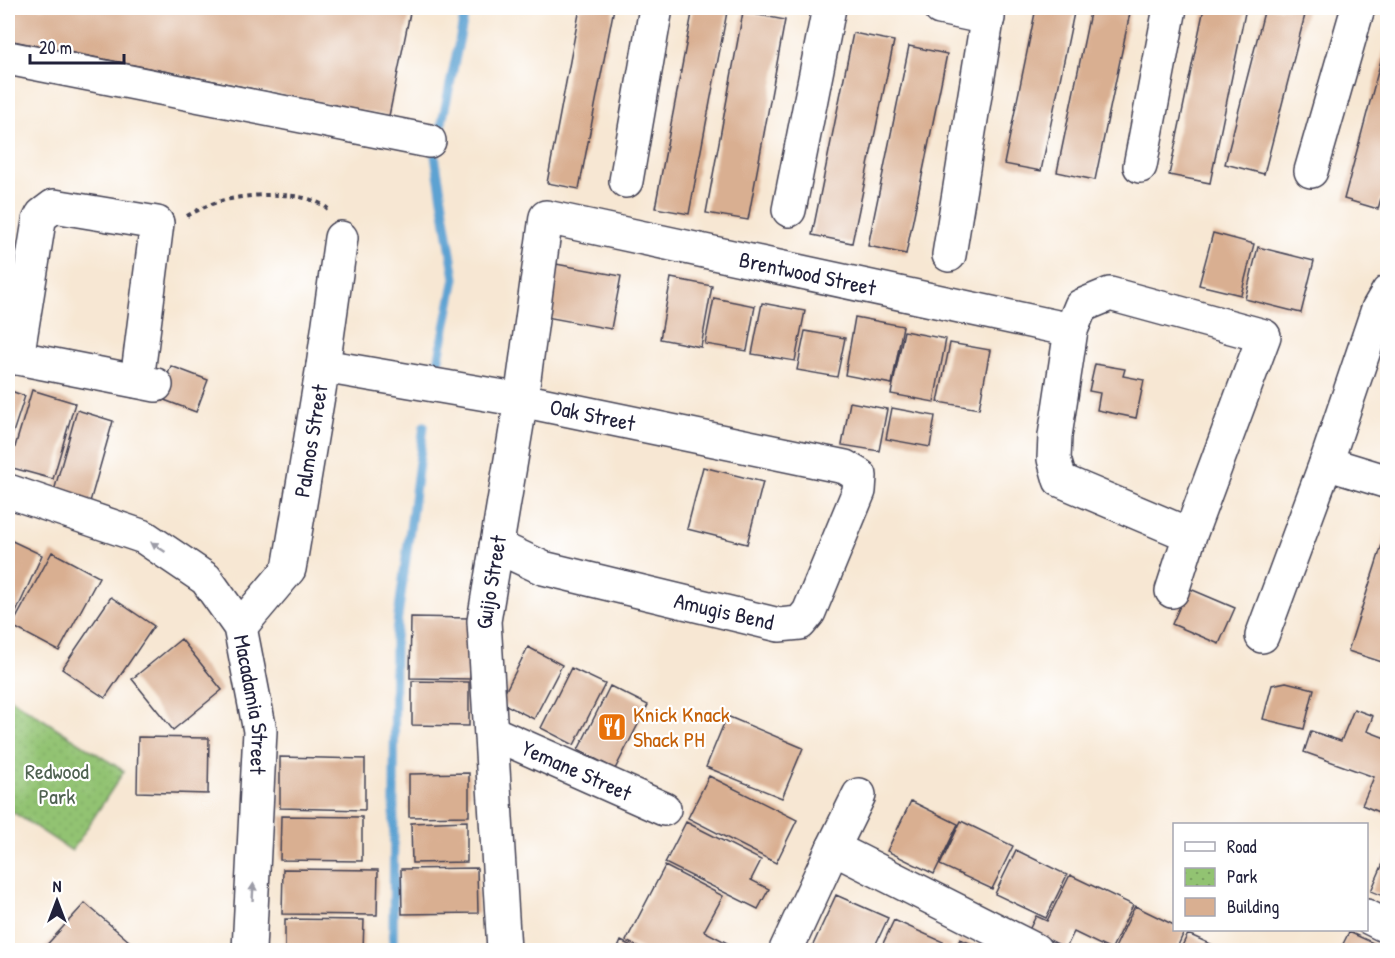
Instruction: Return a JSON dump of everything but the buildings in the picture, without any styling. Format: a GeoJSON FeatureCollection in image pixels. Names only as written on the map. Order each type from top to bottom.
{"type":"FeatureCollection","features":[{"type":"Feature","properties":{"kind":"street"},"geometry":{"type":"LineString","coordinates":[[626,181],[656,8]]}},
{"type":"Feature","properties":{"kind":"street"},"geometry":{"type":"LineString","coordinates":[[789,210],[829,8]]}},
{"type":"Feature","properties":{"kind":"street"},"geometry":{"type":"LineString","coordinates":[[940,8],[988,13],[949,255]]}},
{"type":"Feature","properties":{"kind":"street"},"geometry":{"type":"LineString","coordinates":[[1140,166],[1170,8]]}},
{"type":"Feature","properties":{"kind":"street"},"geometry":{"type":"LineString","coordinates":[[1311,171],[1358,8]]}},
{"type":"Feature","properties":{"kind":"street"},"geometry":{"type":"LineString","coordinates":[[8,58],[429,141]]}},
{"type":"Feature","properties":{"kind":"street"},"geometry":{"type":"LineString","coordinates":[[54,206],[157,223],[147,383],[12,357],[39,221],[46,210],[54,206]]}},
{"type":"Feature","properties":{"kind":"street","name":"Brentwood Street"},"geometry":{"type":"LineString","coordinates":[[546,217],[1071,330]]}},
{"type":"Feature","properties":{"kind":"street","name":"Guijo Street"},"geometry":{"type":"LineString","coordinates":[[504,951],[484,621],[521,400],[546,217]]}},
{"type":"Feature","properties":{"kind":"street","name":"Palmos Street"},"geometry":{"type":"LineString","coordinates":[[240,627],[289,569],[323,366],[341,238]]}},
{"type":"Feature","properties":{"kind":"street"},"geometry":{"type":"LineString","coordinates":[[1262,636],[1326,463],[1378,309],[1388,292]]}},
{"type":"Feature","properties":{"kind":"street"},"geometry":{"type":"LineString","coordinates":[[1172,591],[1190,535],[1264,336],[1110,294],[1081,306],[1071,330],[1055,436],[1054,459],[1060,480],[1190,535]]}},
{"type":"Feature","properties":{"kind":"street","name":"Oak Street"},"geometry":{"type":"LineString","coordinates":[[323,366],[521,400],[845,467],[860,476]]}},
{"type":"Feature","properties":{"kind":"street"},"geometry":{"type":"LineString","coordinates":[[1326,463],[1388,482]]}},
{"type":"Feature","properties":{"kind":"street","name":"Amugis Bend"},"geometry":{"type":"LineString","coordinates":[[495,546],[543,568],[780,625],[800,623],[809,612],[860,492],[860,476]]}},
{"type":"Feature","properties":{"kind":"street","name":"Macadamia Street"},"geometry":{"type":"LineString","coordinates":[[8,490],[144,537],[206,579],[240,627],[260,732],[249,951]]}},
{"type":"Feature","properties":{"kind":"street","name":"Yemane Street"},"geometry":{"type":"LineString","coordinates":[[491,732],[664,809]]}},
{"type":"Feature","properties":{"kind":"street"},"geometry":{"type":"LineString","coordinates":[[786,951],[860,795]]}},
{"type":"Feature","properties":{"kind":"street"},"geometry":{"type":"LineString","coordinates":[[833,848],[1035,951]]}},
{"type":"Feature","properties":{"kind":"street"},"geometry":{"type":"LineString","coordinates":[[1368,917],[1388,927]]}},
{"type":"Feature","properties":{"kind":"path"},"geometry":{"type":"LineString","coordinates":[[157,223],[181,219],[220,201],[245,197],[311,198],[332,212],[338,223],[341,238]]}},
{"type":"Feature","properties":{"kind":"green space","name":"Redwood Park"},"geometry":{"type":"Polygon","coordinates":[[[8,697],[124,771],[72,851],[13,812],[8,819],[8,697]]]}},
{"type":"Feature","properties":{"kind":"waterway"},"geometry":{"type":"LineString","coordinates":[[438,363],[455,278],[435,156],[466,8]]}},
{"type":"Feature","properties":{"kind":"waterway"},"geometry":{"type":"LineString","coordinates":[[393,950],[395,639],[424,426]]}},
{"type":"Feature","properties":{"kind":"place","name":"Knick Knack Shack PH"},"geometry":{"type":"Point","coordinates":[612,727]}}]}
